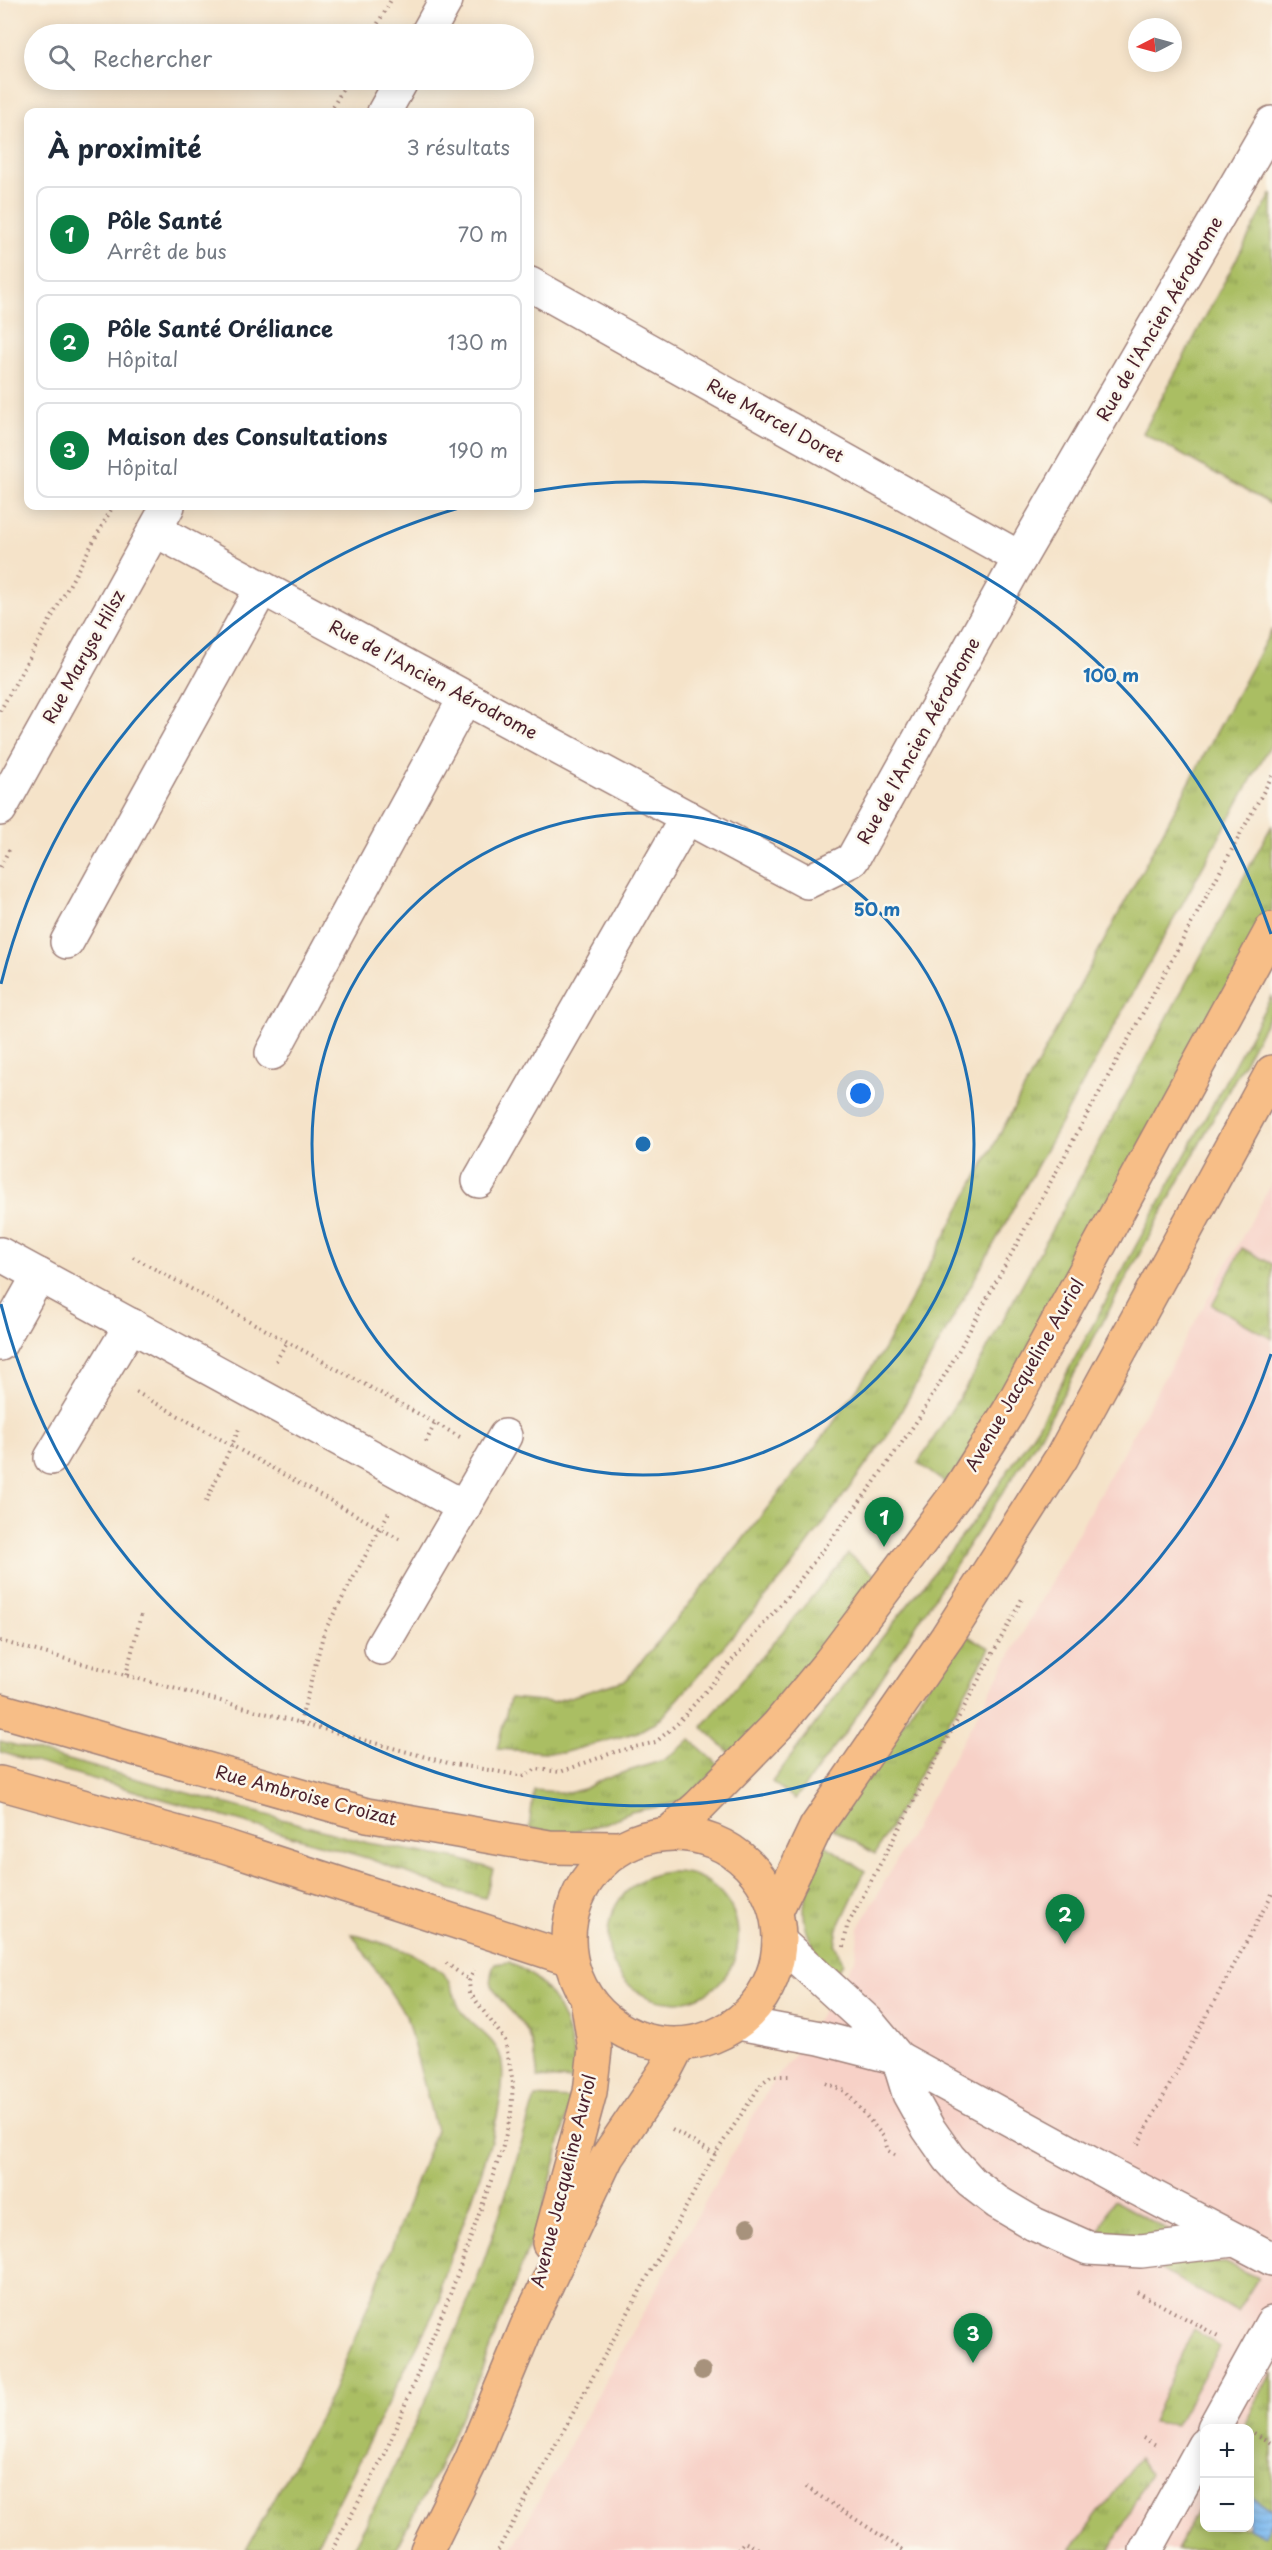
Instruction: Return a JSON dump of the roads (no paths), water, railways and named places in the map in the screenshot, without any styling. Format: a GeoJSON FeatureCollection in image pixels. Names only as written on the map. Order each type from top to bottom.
{"type":"FeatureCollection","features":[{"type":"Feature","properties":{"kind":"main road","name":"Avenue Jacqueline Auriol"},"geometry":{"type":"LineString","coordinates":[[670,1832],[699,1806],[778,1725],[830,1662],[957,1493],[1010,1411],[1272,929]]}},
{"type":"Feature","properties":{"kind":"main road"},"geometry":{"type":"LineString","coordinates":[[777,1926],[816,1827],[947,1637],[1062,1457],[1272,1072]]}},
{"type":"Feature","properties":{"kind":"main road","name":"Rue Ambroise Croizat"},"geometry":{"type":"LineString","coordinates":[[0,1710],[367,1815],[549,1848],[618,1848]]}},
{"type":"Feature","properties":{"kind":"main road"},"geometry":{"type":"LineString","coordinates":[[0,1783],[232,1848],[570,1959]]}},
{"type":"Feature","properties":{"kind":"main road"},"geometry":{"type":"LineString","coordinates":[[670,1832],[705,1837],[736,1853],[761,1878],[777,1926],[776,1964],[768,1987],[755,2006],[738,2023],[710,2038],[679,2044],[652,2043],[627,2034],[605,2019],[587,1999],[576,1981],[570,1959],[568,1933],[573,1908],[583,1884],[598,1864],[618,1848],[643,1837],[670,1832]]}},
{"type":"Feature","properties":{"kind":"main road","name":"Avenue Jacqueline Auriol"},"geometry":{"type":"LineString","coordinates":[[527,2326],[590,2092],[595,2049],[587,1999]]}},
{"type":"Feature","properties":{"kind":"main road","name":"Avenue Jacqueline Auriol"},"geometry":{"type":"LineString","coordinates":[[427,2550],[471,2461],[527,2326],[607,2157],[665,2072],[679,2044]]}},
{"type":"Feature","properties":{"kind":"street"},"geometry":{"type":"LineString","coordinates":[[433,24],[446,0]]}},
{"type":"Feature","properties":{"kind":"street"},"geometry":{"type":"LineString","coordinates":[[386,108],[396,90]]}},
{"type":"Feature","properties":{"kind":"street","name":"Rue de l'Ancien Aérodrome"},"geometry":{"type":"LineString","coordinates":[[161,518],[262,588],[807,882],[852,860],[1020,558],[1272,123]]}},
{"type":"Feature","properties":{"kind":"street","name":"Rue Marcel Doret"},"geometry":{"type":"LineString","coordinates":[[534,286],[1020,558]]}},
{"type":"Feature","properties":{"kind":"street","name":"Rue Maryse Hilsz"},"geometry":{"type":"LineString","coordinates":[[0,809],[161,518]]}},
{"type":"Feature","properties":{"kind":"street"},"geometry":{"type":"LineString","coordinates":[[67,942],[262,588]]}},
{"type":"Feature","properties":{"kind":"street"},"geometry":{"type":"LineString","coordinates":[[272,1053],[465,698]]}},
{"type":"Feature","properties":{"kind":"street"},"geometry":{"type":"LineString","coordinates":[[479,1180],[687,817]]}},
{"type":"Feature","properties":{"kind":"street"},"geometry":{"type":"LineString","coordinates":[[0,1254],[464,1507]]}},
{"type":"Feature","properties":{"kind":"street"},"geometry":{"type":"LineString","coordinates":[[0,1344],[39,1275]]}},
{"type":"Feature","properties":{"kind":"street"},"geometry":{"type":"LineString","coordinates":[[51,1458],[131,1324]]}},
{"type":"Feature","properties":{"kind":"street"},"geometry":{"type":"LineString","coordinates":[[381,1648],[505,1436]]}},
{"type":"Feature","properties":{"kind":"street"},"geometry":{"type":"LineString","coordinates":[[777,1926],[868,2022],[898,2058],[909,2094],[928,2128],[949,2158],[970,2182],[997,2202],[1034,2224],[1088,2248],[1107,2251],[1141,2251],[1233,2240]]}},
{"type":"Feature","properties":{"kind":"street"},"geometry":{"type":"LineString","coordinates":[[738,2023],[820,2038],[898,2058],[1272,2259]]}},
{"type":"Feature","properties":{"kind":"street"},"geometry":{"type":"LineString","coordinates":[[1216,2424],[1272,2323]]}},
{"type":"Feature","properties":{"kind":"street"},"geometry":{"type":"LineString","coordinates":[[1146,2550],[1200,2452]]}},
{"type":"Feature","properties":{"kind":"water"},"geometry":{"type":"Polygon","coordinates":[[[1254,2499],[1272,2509],[1272,2520],[1264,2536],[1254,2531],[1254,2499]]]}},
{"type":"Feature","properties":{"kind":"place","name":"Pôle Santé"},"geometry":{"type":"Point","coordinates":[884,1547]}},
{"type":"Feature","properties":{"kind":"place","name":"Pôle Santé Oréliance"},"geometry":{"type":"Point","coordinates":[1065,1944]}},
{"type":"Feature","properties":{"kind":"place","name":"Maison des Consultations"},"geometry":{"type":"Point","coordinates":[973,2363]}}]}
